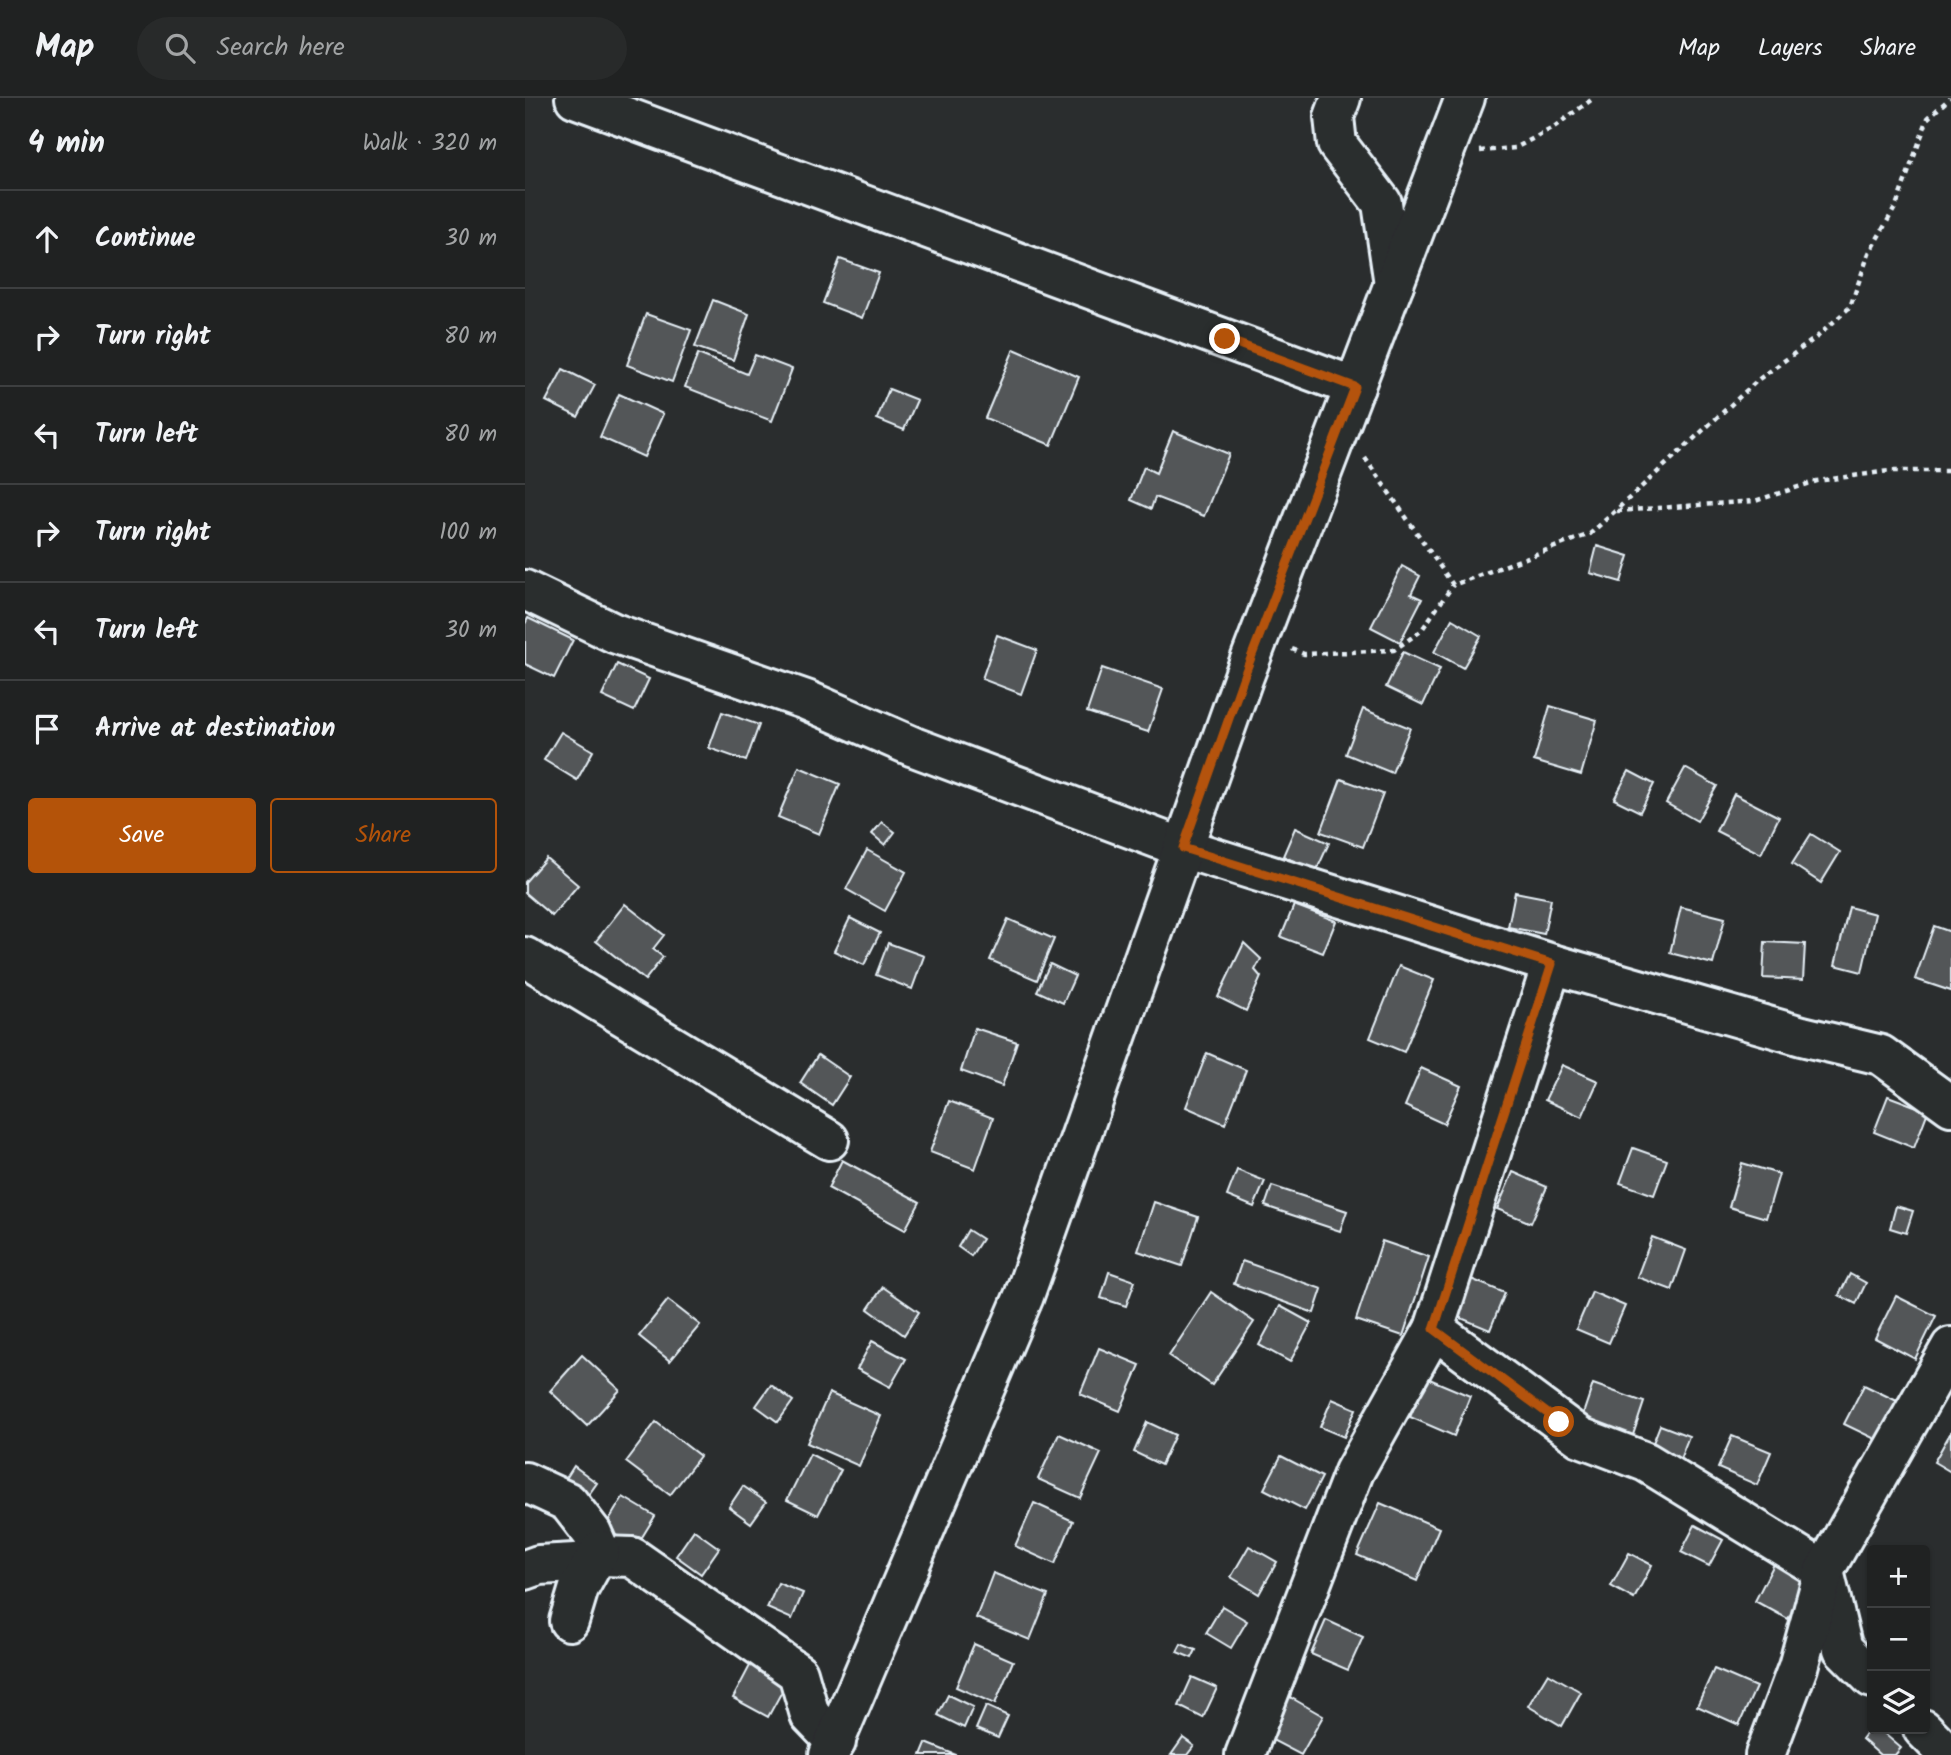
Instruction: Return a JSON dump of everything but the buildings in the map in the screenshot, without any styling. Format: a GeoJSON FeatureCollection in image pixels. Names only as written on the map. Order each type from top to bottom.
{"type":"FeatureCollection","features":[{"type":"Feature","properties":{"kind":"street"},"geometry":{"type":"LineString","coordinates":[[575,98],[1355,387]]}},
{"type":"Feature","properties":{"kind":"street"},"geometry":{"type":"LineString","coordinates":[[1341,98],[1334,117],[1337,144],[1382,204],[1394,284]]}},
{"type":"Feature","properties":{"kind":"street"},"geometry":{"type":"LineString","coordinates":[[833,1748],[1024,1296],[1259,637],[1465,98]]}},
{"type":"Feature","properties":{"kind":"street"},"geometry":{"type":"LineString","coordinates":[[525,590],[614,634],[806,700],[914,747],[1183,848],[1552,964],[1802,1036],[1881,1055],[1951,1106]]}},
{"type":"Feature","properties":{"kind":"street"},"geometry":{"type":"LineString","coordinates":[[525,957],[829,1140]]}},
{"type":"Feature","properties":{"kind":"street"},"geometry":{"type":"LineString","coordinates":[[1245,1755],[1354,1472],[1434,1329],[1552,964]]}},
{"type":"Feature","properties":{"kind":"street"},"geometry":{"type":"LineString","coordinates":[[1434,1329],[1580,1437],[1646,1462],[1824,1571],[1843,1649],[1867,1673]]}},
{"type":"Feature","properties":{"kind":"street"},"geometry":{"type":"LineString","coordinates":[[1765,1755],[1798,1667],[1824,1571],[1951,1347]]}},
{"type":"Feature","properties":{"kind":"street"},"geometry":{"type":"LineString","coordinates":[[525,1482],[568,1502],[592,1534],[596,1556],[579,1588],[569,1621]]}},
{"type":"Feature","properties":{"kind":"street"},"geometry":{"type":"LineString","coordinates":[[525,1570],[539,1565],[596,1556],[632,1557],[798,1673],[810,1715],[833,1748]]}},
{"type":"Feature","properties":{"kind":"street"},"geometry":{"type":"LineString","coordinates":[[1928,1734],[1949,1755]]}},
{"type":"Feature","properties":{"kind":"path"},"geometry":{"type":"LineString","coordinates":[[1443,155],[1515,148],[1551,129],[1594,98]]}},
{"type":"Feature","properties":{"kind":"path"},"geometry":{"type":"LineString","coordinates":[[1259,637],[1304,654],[1395,650],[1421,631],[1453,585],[1590,534],[1759,379],[1817,337],[1850,307],[1869,253],[1896,206],[1928,118],[1950,98]]}},
{"type":"Feature","properties":{"kind":"path"},"geometry":{"type":"LineString","coordinates":[[1341,422],[1453,585]]}},
{"type":"Feature","properties":{"kind":"path"},"geometry":{"type":"LineString","coordinates":[[1615,512],[1755,500],[1817,481],[1889,471],[1951,471]]}},
{"type":"Feature","properties":{"kind":"route"},"geometry":{"type":"LineString","coordinates":[[1225,339],[1355,387],[1244,676],[1183,848],[1552,964],[1434,1329],[1559,1422]]}}]}
